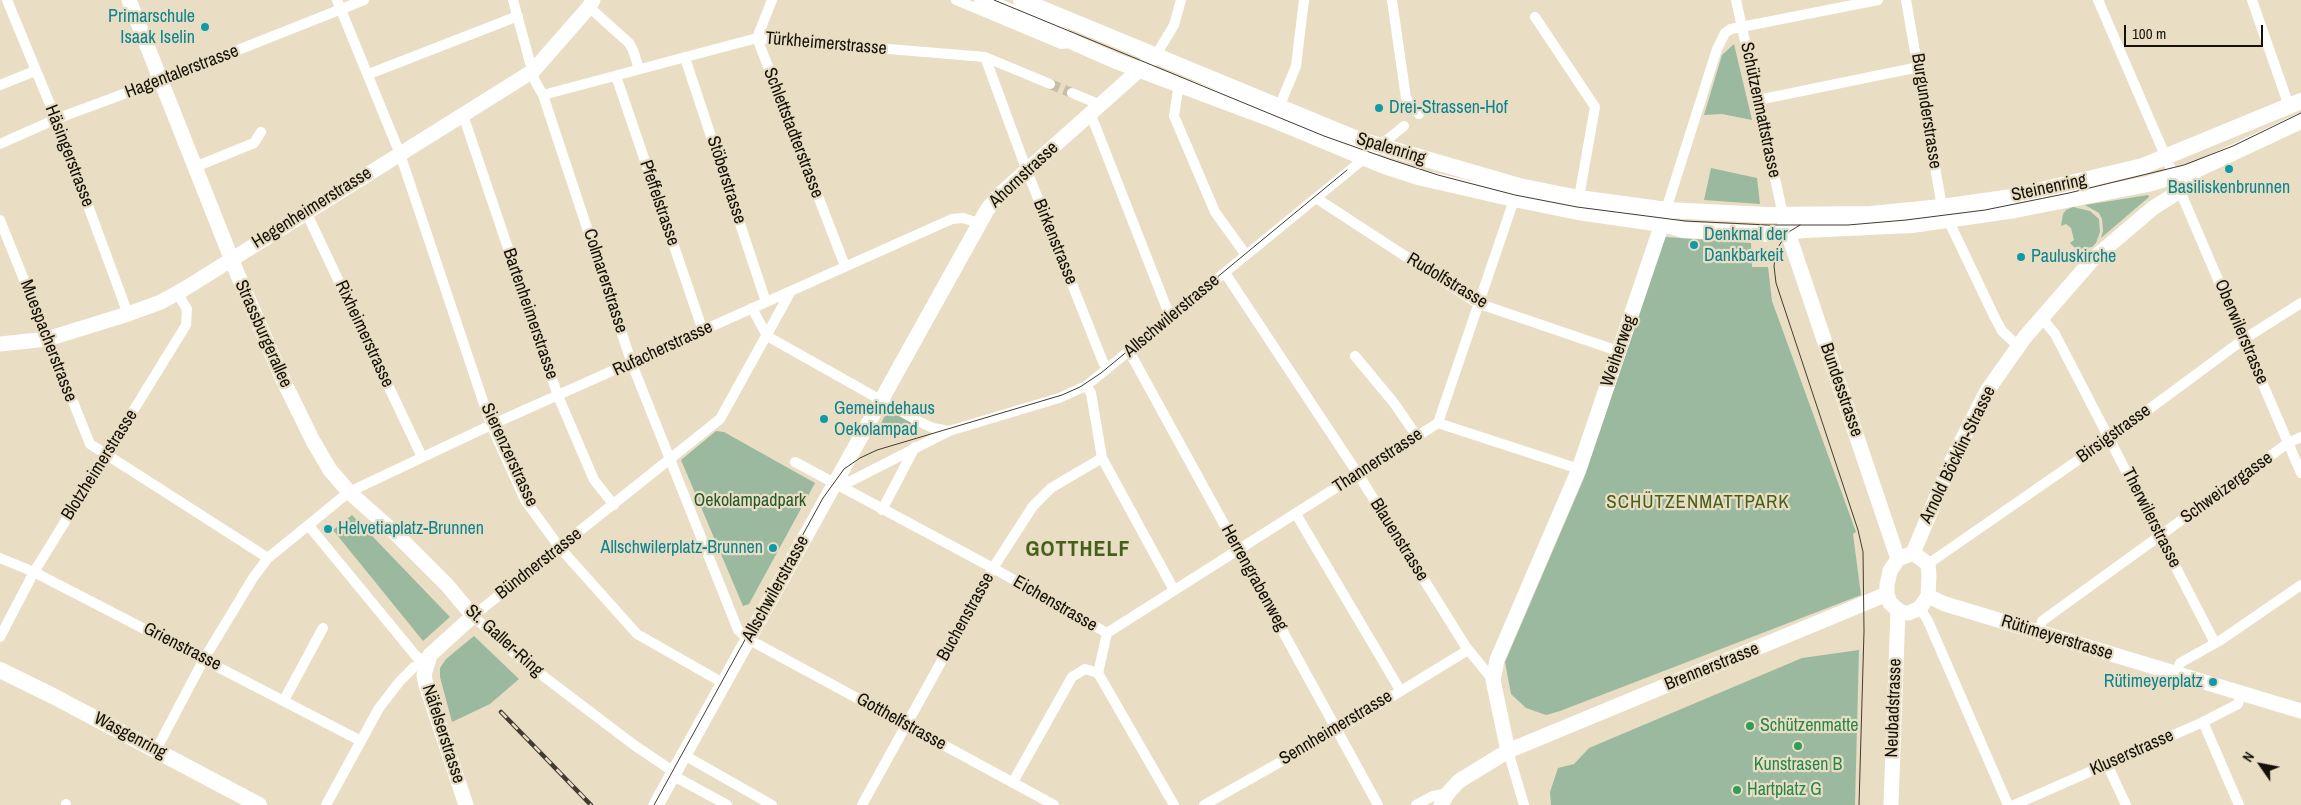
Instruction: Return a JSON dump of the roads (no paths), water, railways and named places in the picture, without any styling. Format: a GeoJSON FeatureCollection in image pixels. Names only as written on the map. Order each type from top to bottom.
{"type":"FeatureCollection","features":[{"type":"Feature","properties":{"kind":"main road","name":"Spalenring"},"geometry":{"type":"LineString","coordinates":[[982,0],[1052,29],[1075,43],[1141,69],[1178,83],[1276,114],[1371,152],[1418,177],[1516,192],[1578,205],[1664,217],[1684,230],[1770,234],[1785,222]]}},
{"type":"Feature","properties":{"kind":"main road","name":"Spalenring"},"geometry":{"type":"LineString","coordinates":[[1020,0],[1156,55],[1276,114]]}},
{"type":"Feature","properties":{"kind":"main road","name":"Steinenring"},"geometry":{"type":"LineString","coordinates":[[1785,222],[1912,225],[1946,213],[2143,166],[2167,158],[2295,104]]}},
{"type":"Feature","properties":{"kind":"main road","name":"Steinenring"},"geometry":{"type":"LineString","coordinates":[[1946,213],[2148,184],[2196,170],[2301,121]]}},
{"type":"Feature","properties":{"kind":"main road","name":"Wasgenring"},"geometry":{"type":"LineString","coordinates":[[0,670],[259,805]]}},
{"type":"Feature","properties":{"kind":"street","name":"Häsingerstrasse"},"geometry":{"type":"LineString","coordinates":[[7,0],[56,119],[128,314]]}},
{"type":"Feature","properties":{"kind":"street","name":"Strassburgerallee"},"geometry":{"type":"LineString","coordinates":[[128,0],[231,258],[284,382],[313,441],[330,470],[349,492]]}},
{"type":"Feature","properties":{"kind":"street","name":"Hagentalerstrasse"},"geometry":{"type":"LineString","coordinates":[[0,144],[56,119],[161,80],[339,5],[364,0]]}},
{"type":"Feature","properties":{"kind":"street","name":"Colmarerstrasse"},"geometry":{"type":"LineString","coordinates":[[513,0],[535,81],[543,95],[632,364],[734,622],[738,630],[748,638]]}},
{"type":"Feature","properties":{"kind":"street"},"geometry":{"type":"LineString","coordinates":[[756,38],[772,0]]}},
{"type":"Feature","properties":{"kind":"street","name":"Spalenring"},"geometry":{"type":"LineString","coordinates":[[956,0],[1061,44],[1075,43]]}},
{"type":"Feature","properties":{"kind":"street"},"geometry":{"type":"LineString","coordinates":[[1156,55],[1174,25],[1181,0]]}},
{"type":"Feature","properties":{"kind":"street"},"geometry":{"type":"LineString","coordinates":[[1276,114],[1296,66],[1304,0]]}},
{"type":"Feature","properties":{"kind":"street"},"geometry":{"type":"LineString","coordinates":[[1392,0],[1406,98],[1419,114]]}},
{"type":"Feature","properties":{"kind":"street","name":"Schützenmattstrasse"},"geometry":{"type":"LineString","coordinates":[[1736,0],[1785,222]]}},
{"type":"Feature","properties":{"kind":"street","name":"Weiherweg"},"geometry":{"type":"LineString","coordinates":[[1493,680],[1497,660],[1579,469],[1664,217],[1720,40],[1731,29],[1878,0]]}},
{"type":"Feature","properties":{"kind":"street","name":"Burgunderstrasse"},"geometry":{"type":"LineString","coordinates":[[1906,0],[1946,213],[1958,245],[2002,331],[2018,346]]}},
{"type":"Feature","properties":{"kind":"street"},"geometry":{"type":"LineString","coordinates":[[2098,0],[2174,176]]}},
{"type":"Feature","properties":{"kind":"street"},"geometry":{"type":"LineString","coordinates":[[2252,0],[2295,104]]}},
{"type":"Feature","properties":{"kind":"street","name":"Hegenheimerstrasse"},"geometry":{"type":"LineString","coordinates":[[0,344],[47,339],[128,314],[160,302],[177,293],[533,71],[591,4],[629,43],[639,69]]}},
{"type":"Feature","properties":{"kind":"street","name":"Sierenzerstrasse"},"geometry":{"type":"LineString","coordinates":[[339,5],[400,154],[491,426],[525,500],[560,548],[637,634],[723,683]]}},
{"type":"Feature","properties":{"kind":"street"},"geometry":{"type":"LineString","coordinates":[[368,74],[518,16]]}},
{"type":"Feature","properties":{"kind":"street"},"geometry":{"type":"LineString","coordinates":[[1535,17],[1595,107],[1578,205]]}},
{"type":"Feature","properties":{"kind":"street","name":"Türkheimerstrasse"},"geometry":{"type":"LineString","coordinates":[[543,95],[756,38],[985,57],[1050,84]]}},
{"type":"Feature","properties":{"kind":"street","name":"Schlettstadterstrasse"},"geometry":{"type":"LineString","coordinates":[[756,38],[845,266]]}},
{"type":"Feature","properties":{"kind":"street","name":"Ahornstrasse"},"geometry":{"type":"LineString","coordinates":[[834,484],[978,223],[992,203],[1156,55]]}},
{"type":"Feature","properties":{"kind":"street","name":"Birkenstrasse"},"geometry":{"type":"LineString","coordinates":[[985,57],[1027,171],[1103,362],[1108,368]]}},
{"type":"Feature","properties":{"kind":"street","name":"Stöberstrasse"},"geometry":{"type":"LineString","coordinates":[[685,58],[766,302]]}},
{"type":"Feature","properties":{"kind":"street"},"geometry":{"type":"LineString","coordinates":[[1758,100],[1919,67]]}},
{"type":"Feature","properties":{"kind":"street"},"geometry":{"type":"LineString","coordinates":[[0,85],[35,71]]}},
{"type":"Feature","properties":{"kind":"street","name":"Pfeffelstrasse"},"geometry":{"type":"LineString","coordinates":[[616,76],[703,331]]}},
{"type":"Feature","properties":{"kind":"street"},"geometry":{"type":"LineString","coordinates":[[1178,83],[1174,116],[1215,212],[1246,255]]}},
{"type":"Feature","properties":{"kind":"street"},"geometry":{"type":"LineString","coordinates":[[1072,93],[1096,110],[1167,309],[1173,316]]}},
{"type":"Feature","properties":{"kind":"street","name":"Bartenheimerstrasse"},"geometry":{"type":"LineString","coordinates":[[463,115],[558,396],[594,480],[614,505]]}},
{"type":"Feature","properties":{"kind":"street","name":"Allschwilerstrasse"},"geometry":{"type":"LineString","coordinates":[[656,805],[834,484],[851,481],[949,431],[1058,398],[1086,386],[1404,126]]}},
{"type":"Feature","properties":{"kind":"street"},"geometry":{"type":"LineString","coordinates":[[195,167],[254,143],[262,132]]}},
{"type":"Feature","properties":{"kind":"street","name":"Arnold Böcklin-Strasse"},"geometry":{"type":"LineString","coordinates":[[1913,553],[1962,440],[1987,392],[2018,346],[2041,317],[2093,259],[2153,208],[2180,191],[2191,180],[2196,170]]}},
{"type":"Feature","properties":{"kind":"street","name":"Arnold Böcklin-Strasse"},"geometry":{"type":"LineString","coordinates":[[2153,208],[2174,176]]}},
{"type":"Feature","properties":{"kind":"street","name":"Oberwilerstrasse"},"geometry":{"type":"LineString","coordinates":[[2180,191],[2301,473]]}},
{"type":"Feature","properties":{"kind":"street","name":"Thannerstrasse"},"geometry":{"type":"LineString","coordinates":[[1107,633],[1438,423],[1516,192]]}},
{"type":"Feature","properties":{"kind":"street","name":"Rudolfstrasse"},"geometry":{"type":"LineString","coordinates":[[1316,198],[1477,303],[1618,351]]}},
{"type":"Feature","properties":{"kind":"street","name":"Rixheimerstrasse"},"geometry":{"type":"LineString","coordinates":[[306,212],[422,457]]}},
{"type":"Feature","properties":{"kind":"street","name":"Rufacherstrasse"},"geometry":{"type":"LineString","coordinates":[[156,750],[204,659],[253,578],[268,558],[349,492],[422,457],[952,219],[963,218],[978,223]]}},
{"type":"Feature","properties":{"kind":"street","name":"Muespacherstrasse"},"geometry":{"type":"LineString","coordinates":[[0,220],[86,439],[105,456],[268,558]]}},
{"type":"Feature","properties":{"kind":"street","name":"Bundesstrasse"},"geometry":{"type":"LineString","coordinates":[[1785,222],[1898,559]]}},
{"type":"Feature","properties":{"kind":"street","name":"Blauenstrasse"},"geometry":{"type":"LineString","coordinates":[[1225,273],[1358,474],[1468,650],[1493,680]]}},
{"type":"Feature","properties":{"kind":"street","name":"Bündnerstrasse"},"geometry":{"type":"LineString","coordinates":[[326,805],[379,708],[400,681],[414,667],[426,662],[430,655],[473,616],[671,460],[720,419],[791,291]]}},
{"type":"Feature","properties":{"kind":"street","name":"Blotzheimerstrasse"},"geometry":{"type":"LineString","coordinates":[[0,637],[34,572],[186,325],[187,309],[177,293]]}},
{"type":"Feature","properties":{"kind":"street","name":"Birsigstrasse"},"geometry":{"type":"LineString","coordinates":[[1928,564],[2110,438],[2244,339],[2301,304]]}},
{"type":"Feature","properties":{"kind":"street"},"geometry":{"type":"LineString","coordinates":[[752,308],[767,336],[918,421],[932,428],[949,431]]}},
{"type":"Feature","properties":{"kind":"street","name":"Therwilerstrasse"},"geometry":{"type":"LineString","coordinates":[[2041,317],[2056,334],[2215,643]]}},
{"type":"Feature","properties":{"kind":"street","name":"Herrengrabenweg"},"geometry":{"type":"LineString","coordinates":[[1129,352],[1239,549],[1378,805]]}},
{"type":"Feature","properties":{"kind":"street"},"geometry":{"type":"LineString","coordinates":[[1356,356],[1394,403],[1416,436]]}},
{"type":"Feature","properties":{"kind":"street"},"geometry":{"type":"LineString","coordinates":[[1086,386],[1092,394],[1102,458],[1174,590]]}},
{"type":"Feature","properties":{"kind":"street"},"geometry":{"type":"LineString","coordinates":[[882,510],[918,446],[924,430],[918,421]]}},
{"type":"Feature","properties":{"kind":"street"},"geometry":{"type":"LineString","coordinates":[[1438,423],[1579,469]]}},
{"type":"Feature","properties":{"kind":"street","name":"Schweizergasse"},"geometry":{"type":"LineString","coordinates":[[2039,632],[2042,621],[2288,443],[2301,437]]}},
{"type":"Feature","properties":{"kind":"street","name":"Buchenstrasse"},"geometry":{"type":"LineString","coordinates":[[862,805],[993,568],[1040,498],[1051,488],[1102,458]]}},
{"type":"Feature","properties":{"kind":"street","name":"Eichenstrasse"},"geometry":{"type":"LineString","coordinates":[[795,462],[993,568],[1107,633],[1098,673]]}},
{"type":"Feature","properties":{"kind":"street","name":"St. Galler-Ring"},"geometry":{"type":"LineString","coordinates":[[349,492],[394,532],[447,585],[473,616],[522,660],[673,773],[727,805]]}},
{"type":"Feature","properties":{"kind":"street"},"geometry":{"type":"LineString","coordinates":[[1296,514],[1400,690]]}},
{"type":"Feature","properties":{"kind":"street"},"geometry":{"type":"LineString","coordinates":[[309,526],[416,656],[426,662]]}},
{"type":"Feature","properties":{"kind":"street"},"geometry":{"type":"LineString","coordinates":[[1924,602],[1909,613],[1898,610],[1890,603],[1887,594],[1890,571],[1898,559],[1913,553],[1928,564],[1924,602],[1928,621],[2008,805]]}},
{"type":"Feature","properties":{"kind":"street","name":"Grienstrasse"},"geometry":{"type":"LineString","coordinates":[[0,558],[34,572],[361,741]]}},
{"type":"Feature","properties":{"kind":"street"},"geometry":{"type":"LineString","coordinates":[[2176,673],[2180,663],[2215,643],[2301,585]]}},
{"type":"Feature","properties":{"kind":"street","name":"Brennerstrasse"},"geometry":{"type":"LineString","coordinates":[[1445,799],[1459,781],[1508,751],[1536,738],[1887,594]]}},
{"type":"Feature","properties":{"kind":"street","name":"Rütimeyerstrasse"},"geometry":{"type":"LineString","coordinates":[[1924,602],[1945,604],[2301,711]]}},
{"type":"Feature","properties":{"kind":"street","name":"Neubadstrasse"},"geometry":{"type":"LineString","coordinates":[[1891,805],[1898,610]]}},
{"type":"Feature","properties":{"kind":"street"},"geometry":{"type":"LineString","coordinates":[[284,700],[323,628]]}},
{"type":"Feature","properties":{"kind":"street","name":"Gotthelfstrasse"},"geometry":{"type":"LineString","coordinates":[[748,638],[1054,805]]}},
{"type":"Feature","properties":{"kind":"street","name":"Sennheimerstrasse"},"geometry":{"type":"LineString","coordinates":[[1204,805],[1337,730],[1468,650]]}},
{"type":"Feature","properties":{"kind":"street","name":"Näfelserstrasse"},"geometry":{"type":"LineString","coordinates":[[426,662],[424,675],[426,685],[466,805]]}},
{"type":"Feature","properties":{"kind":"street"},"geometry":{"type":"LineString","coordinates":[[1013,782],[1072,676],[1085,669],[1098,673],[1174,805]]}},
{"type":"Feature","properties":{"kind":"street"},"geometry":{"type":"LineString","coordinates":[[1493,680],[1508,751],[1520,786],[1524,805]]}},
{"type":"Feature","properties":{"kind":"street","name":"Kluserstrasse"},"geometry":{"type":"LineString","coordinates":[[2014,805],[2203,722],[2238,704],[2241,693]]}},
{"type":"Feature","properties":{"kind":"street"},"geometry":{"type":"LineString","coordinates":[[2203,722],[2239,805]]}},
{"type":"Feature","properties":{"kind":"street"},"geometry":{"type":"LineString","coordinates":[[684,755],[772,805]]}},
{"type":"Feature","properties":{"kind":"street"},"geometry":{"type":"LineString","coordinates":[[2107,764],[2126,805]]}},
{"type":"Feature","properties":{"kind":"street"},"geometry":{"type":"LineString","coordinates":[[1416,805],[1433,796],[1445,799]]}},
{"type":"Feature","properties":{"kind":"tunnel"},"geometry":{"type":"LineString","coordinates":[[1050,84],[1072,93]]}},
{"type":"Feature","properties":{"kind":"tram line"},"geometry":{"type":"LineString","coordinates":[[994,0],[1324,136],[1438,175],[1515,195],[1577,207],[1685,221],[1768,225],[1848,225],[1985,210],[2069,193],[2184,165],[2233,146],[2301,113]]}},
{"type":"Feature","properties":{"kind":"tram line"},"geometry":{"type":"LineString","coordinates":[[654,805],[823,498],[844,469],[860,458],[877,450],[1062,395],[1080,387],[1101,373],[1347,170]]}},
{"type":"Feature","properties":{"kind":"tram line"},"geometry":{"type":"LineString","coordinates":[[1800,225],[1787,233],[1777,249],[1774,266],[1776,283],[1858,530],[1863,552],[1864,631],[1859,805]]}},
{"type":"Feature","properties":{"kind":"railway"},"geometry":{"type":"LineString","coordinates":[[501,712],[591,805]]}},
{"type":"Feature","properties":{"kind":"place","name":"Primarschule Isaak Iselin"},"geometry":{"type":"Point","coordinates":[205,27]}},
{"type":"Feature","properties":{"kind":"place","name":"Drei-Strassen-Hof"},"geometry":{"type":"Point","coordinates":[1379,108]}},
{"type":"Feature","properties":{"kind":"place","name":"Basiliskenbrunnen"},"geometry":{"type":"Point","coordinates":[2229,169]}},
{"type":"Feature","properties":{"kind":"place","name":"Denkmal der Dankbarkeit"},"geometry":{"type":"Point","coordinates":[1694,245]}},
{"type":"Feature","properties":{"kind":"place","name":"Pauluskirche"},"geometry":{"type":"Point","coordinates":[2021,257]}},
{"type":"Feature","properties":{"kind":"place","name":"Gemeindehaus Oekolampad"},"geometry":{"type":"Point","coordinates":[824,419]}},
{"type":"Feature","properties":{"kind":"place","name":"Helvetiaplatz-Brunnen"},"geometry":{"type":"Point","coordinates":[328,529]}},
{"type":"Feature","properties":{"kind":"place","name":"Allschwilerplatz-Brunnen"},"geometry":{"type":"Point","coordinates":[773,548]}},
{"type":"Feature","properties":{"kind":"place","name":"Rütimeyerplatz"},"geometry":{"type":"Point","coordinates":[2213,682]}},
{"type":"Feature","properties":{"kind":"place","name":"Schützenmatte"},"geometry":{"type":"Point","coordinates":[1750,726]}},
{"type":"Feature","properties":{"kind":"place","name":"Kunstrasen B"},"geometry":{"type":"Point","coordinates":[1798,746]}},
{"type":"Feature","properties":{"kind":"place","name":"Hartplatz G"},"geometry":{"type":"Point","coordinates":[1737,790]}},
{"type":"Feature","properties":{"kind":"district","name":"SCHÜTZENMATTPARK"},"geometry":{"type":"Point","coordinates":[1698,503]}},
{"type":"Feature","properties":{"kind":"district","name":"GOTTHELF"},"geometry":{"type":"Point","coordinates":[1078,550]}},
{"type":"Feature","properties":{"kind":"park label","name":"Oekolampadpark"},"geometry":{"type":"Point","coordinates":[750,501]}}]}
